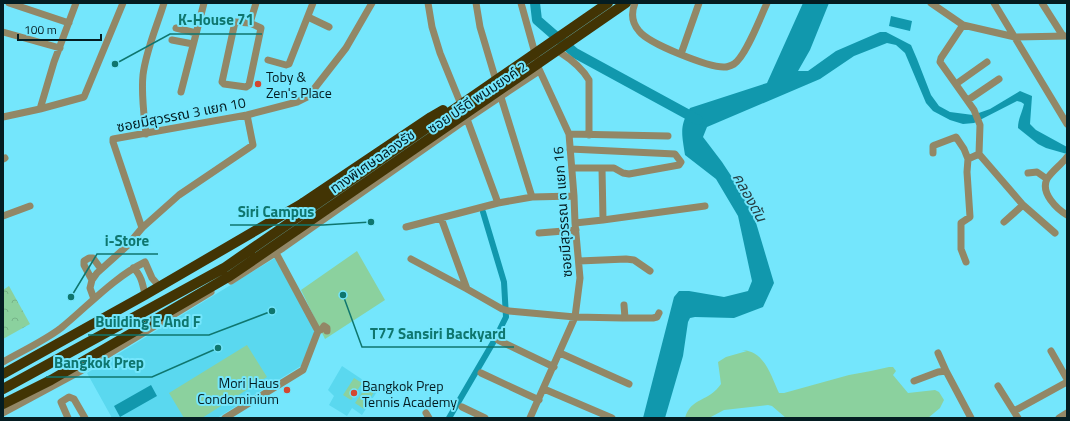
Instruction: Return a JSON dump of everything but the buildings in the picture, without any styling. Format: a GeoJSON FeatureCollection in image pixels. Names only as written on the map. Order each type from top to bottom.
{"type":"FeatureCollection","features":[{"type":"Feature","properties":{"kind":"highway","name":"ทางพิเศษฉลองรัช"},"geometry":{"type":"LineString","coordinates":[[3,389],[224,268],[608,3]]}},
{"type":"Feature","properties":{"kind":"highway","name":"ทางพิเศษฉลองรัช"},"geometry":{"type":"LineString","coordinates":[[3,404],[51,380],[230,276],[626,3]]}},
{"type":"Feature","properties":{"kind":"highway"},"geometry":{"type":"LineString","coordinates":[[3,374],[145,295],[303,203],[431,117],[498,80]]}},
{"type":"Feature","properties":{"kind":"street"},"geometry":{"type":"LineString","coordinates":[[9,3],[69,23]]}},
{"type":"Feature","properties":{"kind":"street"},"geometry":{"type":"LineString","coordinates":[[40,109],[54,62],[76,3]]}},
{"type":"Feature","properties":{"kind":"street"},"geometry":{"type":"LineString","coordinates":[[3,116],[40,109],[84,96],[123,3]]}},
{"type":"Feature","properties":{"kind":"street"},"geometry":{"type":"LineString","coordinates":[[146,134],[142,88],[143,76],[148,52],[164,3]]}},
{"type":"Feature","properties":{"kind":"street"},"geometry":{"type":"LineString","coordinates":[[181,92],[204,3]]}},
{"type":"Feature","properties":{"kind":"street"},"geometry":{"type":"LineString","coordinates":[[250,23],[256,3]]}},
{"type":"Feature","properties":{"kind":"street"},"geometry":{"type":"LineString","coordinates":[[268,60],[286,65],[289,64],[313,3]]}},
{"type":"Feature","properties":{"kind":"street","name":"ซอยมีสุวรรณ 3 แยก 10"},"geometry":{"type":"LineString","coordinates":[[142,228],[113,139],[116,137],[146,134],[247,115],[297,102],[307,97],[346,48],[372,3]]}},
{"type":"Feature","properties":{"kind":"street"},"geometry":{"type":"LineString","coordinates":[[428,3],[432,27],[440,53],[467,119],[498,203]]}},
{"type":"Feature","properties":{"kind":"street"},"geometry":{"type":"LineString","coordinates":[[476,3],[480,27],[532,197]]}},
{"type":"Feature","properties":{"kind":"street","name":"ซอยมีสุวรรณ ๓ แยก 16"},"geometry":{"type":"LineString","coordinates":[[522,3],[539,71],[569,134],[580,278],[575,317],[530,418]]}},
{"type":"Feature","properties":{"kind":"street"},"geometry":{"type":"LineString","coordinates":[[635,3],[632,17],[634,25],[646,38],[657,45],[681,54],[716,66],[725,67],[733,65],[739,60],[767,3]]}},
{"type":"Feature","properties":{"kind":"street"},"geometry":{"type":"LineString","coordinates":[[681,54],[699,3]]}},
{"type":"Feature","properties":{"kind":"street"},"geometry":{"type":"LineString","coordinates":[[931,3],[963,25],[1015,37],[1065,36]]}},
{"type":"Feature","properties":{"kind":"street"},"geometry":{"type":"LineString","coordinates":[[994,3],[1067,124]]}},
{"type":"Feature","properties":{"kind":"street"},"geometry":{"type":"LineString","coordinates":[[1042,3],[1065,36]]}},
{"type":"Feature","properties":{"kind":"street"},"geometry":{"type":"LineString","coordinates":[[308,17],[329,26]]}},
{"type":"Feature","properties":{"kind":"street"},"geometry":{"type":"LineString","coordinates":[[237,22],[250,23],[261,28],[249,85],[246,87],[224,84],[222,80],[234,24],[237,22]]}},
{"type":"Feature","properties":{"kind":"street"},"geometry":{"type":"LineString","coordinates":[[963,25],[940,59],[941,64],[974,110],[980,125],[979,154],[1024,205],[1055,234]]}},
{"type":"Feature","properties":{"kind":"street"},"geometry":{"type":"LineString","coordinates":[[176,28],[196,33]]}},
{"type":"Feature","properties":{"kind":"street"},"geometry":{"type":"LineString","coordinates":[[3,32],[60,48]]}},
{"type":"Feature","properties":{"kind":"street"},"geometry":{"type":"LineString","coordinates":[[172,40],[193,44]]}},
{"type":"Feature","properties":{"kind":"street"},"geometry":{"type":"LineString","coordinates":[[561,53],[571,59],[586,74],[589,80],[589,135]]}},
{"type":"Feature","properties":{"kind":"street"},"geometry":{"type":"LineString","coordinates":[[956,84],[987,62]]}},
{"type":"Feature","properties":{"kind":"street","name":"ซอย ปรีดี พนมยงค์ 2"},"geometry":{"type":"LineString","coordinates":[[3,414],[86,368],[276,253],[467,119],[539,71]]}},
{"type":"Feature","properties":{"kind":"street"},"geometry":{"type":"LineString","coordinates":[[968,100],[999,78]]}},
{"type":"Feature","properties":{"kind":"street"},"geometry":{"type":"LineString","coordinates":[[94,298],[90,288],[92,280],[101,269],[127,246],[142,228],[183,191],[253,145],[247,115]]}},
{"type":"Feature","properties":{"kind":"street"},"geometry":{"type":"LineString","coordinates":[[569,134],[668,136]]}},
{"type":"Feature","properties":{"kind":"street"},"geometry":{"type":"LineString","coordinates":[[933,153],[933,146],[956,137],[964,149],[968,159],[967,172],[970,215],[968,219],[961,223],[961,249],[966,262]]}},
{"type":"Feature","properties":{"kind":"street"},"geometry":{"type":"LineString","coordinates":[[570,149],[675,154],[681,162],[679,165],[629,174],[623,174],[614,168],[572,168]]}},
{"type":"Feature","properties":{"kind":"street"},"geometry":{"type":"LineString","coordinates":[[968,159],[979,154]]}},
{"type":"Feature","properties":{"kind":"street"},"geometry":{"type":"LineString","coordinates":[[1066,159],[1047,179],[1046,192],[1051,201],[1060,211],[1067,215]]}},
{"type":"Feature","properties":{"kind":"street"},"geometry":{"type":"LineString","coordinates":[[602,168],[603,220]]}},
{"type":"Feature","properties":{"kind":"street"},"geometry":{"type":"LineString","coordinates":[[1028,173],[1037,172],[1047,179]]}},
{"type":"Feature","properties":{"kind":"street"},"geometry":{"type":"LineString","coordinates":[[406,227],[498,203],[532,197],[574,196]]}},
{"type":"Feature","properties":{"kind":"street"},"geometry":{"type":"LineString","coordinates":[[1004,222],[1024,205]]}},
{"type":"Feature","properties":{"kind":"street"},"geometry":{"type":"LineString","coordinates":[[3,216],[30,206]]}},
{"type":"Feature","properties":{"kind":"street"},"geometry":{"type":"LineString","coordinates":[[540,233],[603,220],[705,206]]}},
{"type":"Feature","properties":{"kind":"street"},"geometry":{"type":"LineString","coordinates":[[441,218],[467,289]]}},
{"type":"Feature","properties":{"kind":"street"},"geometry":{"type":"LineString","coordinates":[[224,418],[303,370],[320,330],[276,253]]}},
{"type":"Feature","properties":{"kind":"street"},"geometry":{"type":"LineString","coordinates":[[92,280],[84,265],[84,261],[89,258],[93,258],[101,269]]}},
{"type":"Feature","properties":{"kind":"street"},"geometry":{"type":"LineString","coordinates":[[579,261],[626,258],[634,260],[650,271]]}},
{"type":"Feature","properties":{"kind":"street"},"geometry":{"type":"LineString","coordinates":[[411,259],[506,310],[575,317],[625,318],[655,318],[659,313]]}},
{"type":"Feature","properties":{"kind":"street"},"geometry":{"type":"LineString","coordinates":[[3,362],[56,332],[94,298],[133,268],[145,262],[152,278],[159,286]]}},
{"type":"Feature","properties":{"kind":"street"},"geometry":{"type":"LineString","coordinates":[[133,268],[140,276],[145,295]]}},
{"type":"Feature","properties":{"kind":"street"},"geometry":{"type":"LineString","coordinates":[[624,305],[625,318]]}},
{"type":"Feature","properties":{"kind":"street"},"geometry":{"type":"LineString","coordinates":[[498,340],[554,367]]}},
{"type":"Feature","properties":{"kind":"street"},"geometry":{"type":"LineString","coordinates":[[1051,351],[1067,379]]}},
{"type":"Feature","properties":{"kind":"street"},"geometry":{"type":"LineString","coordinates":[[560,353],[629,384]]}},
{"type":"Feature","properties":{"kind":"street"},"geometry":{"type":"LineString","coordinates":[[938,353],[971,418]]}},
{"type":"Feature","properties":{"kind":"street"},"geometry":{"type":"LineString","coordinates":[[914,381],[938,372],[946,371]]}},
{"type":"Feature","properties":{"kind":"street"},"geometry":{"type":"LineString","coordinates":[[481,373],[539,400]]}},
{"type":"Feature","properties":{"kind":"street"},"geometry":{"type":"LineString","coordinates":[[1014,411],[1067,382]]}},
{"type":"Feature","properties":{"kind":"street"},"geometry":{"type":"LineString","coordinates":[[998,386],[1018,418]]}},
{"type":"Feature","properties":{"kind":"street"},"geometry":{"type":"LineString","coordinates":[[544,389],[612,418]]}},
{"type":"Feature","properties":{"kind":"street"},"geometry":{"type":"LineString","coordinates":[[68,418],[61,402],[69,398],[74,399],[85,418]]}},
{"type":"Feature","properties":{"kind":"street"},"geometry":{"type":"LineString","coordinates":[[462,407],[485,418]]}},
{"type":"Feature","properties":{"kind":"street"},"geometry":{"type":"LineString","coordinates":[[1059,418],[1067,413]]}},
{"type":"Feature","properties":{"kind":"shaded area"},"geometry":{"type":"Polygon","coordinates":[[[803,3],[829,3],[810,50],[798,71],[808,71],[836,51],[880,32],[886,32],[911,45],[931,95],[939,106],[950,112],[973,115],[990,109],[1020,91],[1032,96],[1030,124],[1036,130],[1067,147],[1067,154],[1038,144],[1018,128],[1019,119],[1024,104],[1021,102],[1017,101],[974,123],[963,124],[950,120],[933,111],[926,103],[905,53],[896,45],[887,43],[854,56],[820,79],[707,127],[703,137],[722,162],[751,206],[774,283],[763,307],[734,318],[690,318],[688,322],[683,356],[665,418],[643,418],[674,297],[679,291],[689,291],[724,297],[748,291],[752,281],[738,216],[716,179],[685,155],[682,136],[684,120],[690,108],[767,83],[803,3]]]}},
{"type":"Feature","properties":{"kind":"shaded area"},"geometry":{"type":"Polygon","coordinates":[[[891,16],[912,21],[910,31],[889,26],[891,16]]]}},
{"type":"Feature","properties":{"kind":"shaded area"},"geometry":{"type":"Polygon","coordinates":[[[275,258],[315,331],[301,366],[217,418],[112,418],[87,373],[275,258]]]}},
{"type":"Feature","properties":{"kind":"shaded area","name":"Bangkok Prep Tennis Academy"},"geometry":{"type":"Polygon","coordinates":[[[342,366],[378,390],[362,415],[352,408],[347,416],[329,405],[334,396],[328,390],[342,366]]]}},
{"type":"Feature","properties":{"kind":"shaded area"},"geometry":{"type":"Polygon","coordinates":[[[151,385],[157,396],[120,417],[114,406],[151,385]]]}},
{"type":"Feature","properties":{"kind":"green space"},"geometry":{"type":"Polygon","coordinates":[[[357,251],[385,300],[325,339],[301,290],[357,251]]]}},
{"type":"Feature","properties":{"kind":"green space"},"geometry":{"type":"Polygon","coordinates":[[[9,286],[30,324],[3,339],[3,290],[9,286]]]}},
{"type":"Feature","properties":{"kind":"green space"},"geometry":{"type":"Polygon","coordinates":[[[247,345],[267,377],[202,418],[184,418],[169,393],[247,345]]]}},
{"type":"Feature","properties":{"kind":"green space"},"geometry":{"type":"Polygon","coordinates":[[[742,350],[750,351],[762,360],[770,372],[779,393],[784,393],[849,375],[893,367],[896,371],[893,375],[908,393],[935,390],[939,392],[944,400],[940,408],[928,418],[786,418],[772,406],[768,405],[724,410],[709,418],[685,418],[691,406],[711,394],[721,384],[718,362],[726,357],[747,351],[742,350]]]}},
{"type":"Feature","properties":{"kind":"green space"},"geometry":{"type":"Polygon","coordinates":[[[354,378],[362,383],[351,400],[343,395],[354,378]]]}},
{"type":"Feature","properties":{"kind":"green space"},"geometry":{"type":"Polygon","coordinates":[[[366,387],[374,392],[364,409],[355,403],[366,387]]]}},
{"type":"Feature","properties":{"kind":"waterway"},"geometry":{"type":"LineString","coordinates":[[535,3],[537,20],[575,53],[698,120]]}},
{"type":"Feature","properties":{"kind":"waterway"},"geometry":{"type":"LineString","coordinates":[[449,418],[494,341],[506,317],[504,282],[483,212]]}},
{"type":"Feature","properties":{"kind":"place","name":"K-House 71"},"geometry":{"type":"Point","coordinates":[115,64]}},
{"type":"Feature","properties":{"kind":"place","name":"Toby & Zen's Place"},"geometry":{"type":"Point","coordinates":[258,84]}},
{"type":"Feature","properties":{"kind":"place","name":"Siri Campus"},"geometry":{"type":"Point","coordinates":[371,222]}},
{"type":"Feature","properties":{"kind":"place","name":"T77 Sansiri Backyard"},"geometry":{"type":"Point","coordinates":[343,295]}},
{"type":"Feature","properties":{"kind":"place","name":"i-Store"},"geometry":{"type":"Point","coordinates":[71,297]}},
{"type":"Feature","properties":{"kind":"place","name":"Building E And F"},"geometry":{"type":"Point","coordinates":[272,311]}},
{"type":"Feature","properties":{"kind":"place","name":"Bangkok Prep"},"geometry":{"type":"Point","coordinates":[218,348]}},
{"type":"Feature","properties":{"kind":"place","name":"Mori Haus Condominium"},"geometry":{"type":"Point","coordinates":[287,390]}},
{"type":"Feature","properties":{"kind":"place","name":"Bangkok Prep Tennis Academy"},"geometry":{"type":"Point","coordinates":[354,393]}},
{"type":"Feature","properties":{"kind":"water label","name":"คลองตัน"},"geometry":{"type":"Point","coordinates":[750,197]}}]}
